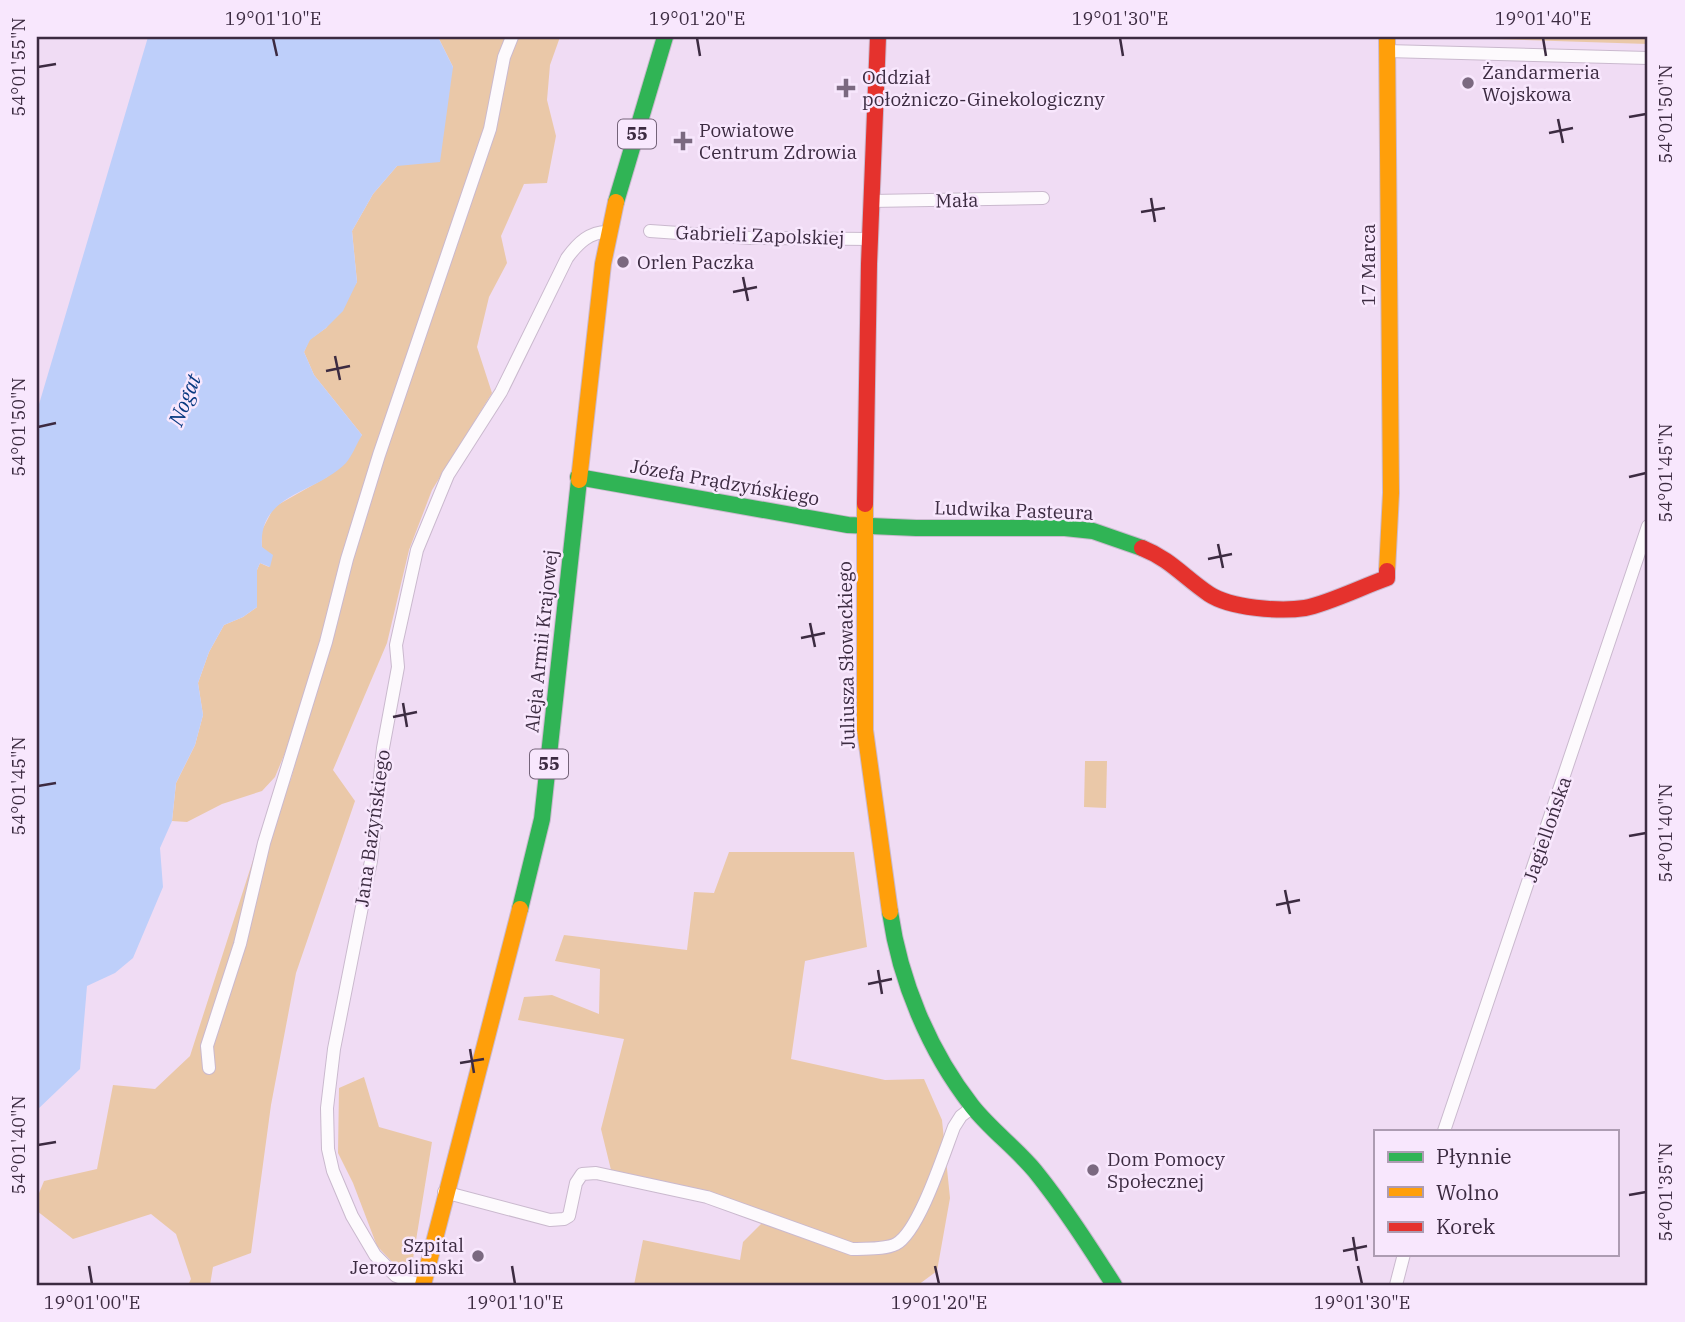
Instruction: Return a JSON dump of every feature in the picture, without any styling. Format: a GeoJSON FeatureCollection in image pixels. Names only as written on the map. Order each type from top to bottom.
{"type":"FeatureCollection","features":[{"type":"Feature","properties":{"kind":"street"},"geometry":{"type":"LineString","coordinates":[[209,1068],[207,1046],[240,944],[264,844],[326,642],[347,559],[379,455],[490,129],[504,57],[512,37]]}},
{"type":"Feature","properties":{"kind":"street","name":"Aleja Armii Krajowej"},"geometry":{"type":"LineString","coordinates":[[421,1285],[525,894],[542,819],[603,264],[665,37]]}},
{"type":"Feature","properties":{"kind":"street","name":"Juliusza Słowackiego"},"geometry":{"type":"LineString","coordinates":[[877,37],[865,526],[865,730],[892,926],[906,980],[939,1056],[973,1107],[1033,1168],[1058,1200],[1114,1285]]}},
{"type":"Feature","properties":{"kind":"street"},"geometry":{"type":"LineString","coordinates":[[1387,44],[1648,58]]}},
{"type":"Feature","properties":{"kind":"street","name":"17 Marca"},"geometry":{"type":"LineString","coordinates":[[1387,44],[1391,493]]}},
{"type":"Feature","properties":{"kind":"street","name":"Mała"},"geometry":{"type":"LineString","coordinates":[[871,201],[1043,198]]}},
{"type":"Feature","properties":{"kind":"street","name":"Gabrieli Zapolskiej"},"geometry":{"type":"LineString","coordinates":[[650,231],[751,238],[870,239]]}},
{"type":"Feature","properties":{"kind":"street","name":"Jana Bażyńskiego"},"geometry":{"type":"LineString","coordinates":[[421,1285],[396,1276],[375,1255],[363,1235],[332,1171],[327,1128],[334,1049],[371,861],[383,748],[398,667],[396,645],[417,550],[448,475],[501,392],[567,258],[592,234],[610,232]]}},
{"type":"Feature","properties":{"kind":"street","name":"Józefa Prądzyńskiego"},"geometry":{"type":"LineString","coordinates":[[578,477],[865,526]]}},
{"type":"Feature","properties":{"kind":"street","name":"Ludwika Pasteura"},"geometry":{"type":"LineString","coordinates":[[865,526],[1065,528],[1093,531],[1155,553],[1222,601],[1298,609],[1316,605],[1387,578],[1391,493]]}},
{"type":"Feature","properties":{"kind":"street","name":"Jagiellońska"},"geometry":{"type":"LineString","coordinates":[[1444,1130],[1648,526]]}},
{"type":"Feature","properties":{"kind":"street"},"geometry":{"type":"LineString","coordinates":[[444,1192],[550,1220],[564,1219],[569,1216],[576,1183],[582,1174],[596,1173],[707,1197],[852,1248],[878,1248],[897,1244],[914,1226],[954,1127],[961,1116],[973,1107]]}},
{"type":"Feature","properties":{"kind":"street"},"geometry":{"type":"LineString","coordinates":[[1396,1285],[1403,1256]]}},
{"type":"Feature","properties":{"kind":"shaded area"},"geometry":{"type":"Polygon","coordinates":[[[438,37],[506,37],[487,127],[292,736],[275,777],[262,791],[222,804],[187,822],[172,821],[176,783],[195,745],[203,715],[198,683],[209,652],[224,625],[257,607],[257,570],[260,563],[269,567],[262,547],[261,532],[274,507],[327,477],[362,435],[314,375],[304,352],[309,340],[326,328],[357,282],[352,231],[373,194],[397,166],[453,67],[438,37]]]}},
{"type":"Feature","properties":{"kind":"shaded area"},"geometry":{"type":"Polygon","coordinates":[[[517,37],[560,37],[550,65],[547,100],[556,136],[547,183],[524,184],[501,236],[507,263],[489,297],[477,347],[492,393],[432,490],[409,550],[387,643],[333,770],[355,801],[296,973],[271,1105],[251,1253],[213,1267],[210,1285],[188,1285],[191,1279],[176,1234],[151,1214],[73,1239],[37,1211],[37,1198],[44,1181],[97,1169],[113,1085],[155,1089],[190,1056],[254,857],[291,779],[351,560],[517,37]]]}},
{"type":"Feature","properties":{"kind":"shaded area"},"geometry":{"type":"Polygon","coordinates":[[[1431,37],[1648,37],[1648,44],[1431,37]]]}},
{"type":"Feature","properties":{"kind":"shaded area"},"geometry":{"type":"Polygon","coordinates":[[[1085,761],[1107,761],[1106,808],[1084,807],[1085,761]]]}},
{"type":"Feature","properties":{"kind":"shaded area"},"geometry":{"type":"Polygon","coordinates":[[[729,852],[854,852],[867,947],[805,961],[791,1059],[885,1080],[924,1079],[942,1120],[950,1198],[937,1271],[918,1285],[634,1285],[643,1240],[740,1260],[743,1242],[771,1214],[611,1170],[601,1129],[624,1039],[518,1020],[524,997],[552,995],[599,1014],[600,969],[555,961],[564,935],[687,950],[694,892],[714,893],[729,852]]]}},
{"type":"Feature","properties":{"kind":"shaded area"},"geometry":{"type":"Polygon","coordinates":[[[364,1077],[379,1127],[432,1142],[412,1265],[398,1268],[377,1246],[353,1183],[338,1153],[339,1088],[364,1077]]]}},
{"type":"Feature","properties":{"kind":"water","name":"Nogat"},"geometry":{"type":"Polygon","coordinates":[[[148,37],[438,37],[453,67],[440,162],[397,166],[373,194],[352,231],[357,282],[343,311],[310,340],[304,352],[314,375],[362,435],[346,463],[320,482],[291,496],[269,515],[263,529],[262,547],[273,555],[270,567],[260,563],[257,570],[257,607],[224,625],[209,652],[198,683],[203,715],[195,745],[176,783],[172,821],[160,848],[163,887],[133,958],[115,973],[87,986],[80,1069],[37,1110],[37,411],[148,37]]]}},
{"type":"Feature","properties":{"kind":"traffic: fast"},"geometry":{"type":"LineString","coordinates":[[616,202],[665,37]]}},
{"type":"Feature","properties":{"kind":"traffic: fast"},"geometry":{"type":"LineString","coordinates":[[578,477],[848,525],[1065,528],[1093,531],[1142,548]]}},
{"type":"Feature","properties":{"kind":"traffic: fast"},"geometry":{"type":"LineString","coordinates":[[520,909],[542,819],[579,480]]}},
{"type":"Feature","properties":{"kind":"traffic: fast"},"geometry":{"type":"LineString","coordinates":[[890,912],[909,989],[942,1062],[972,1106],[1046,1185],[1114,1285]]}},
{"type":"Feature","properties":{"kind":"traffic: slow"},"geometry":{"type":"LineString","coordinates":[[1387,37],[1391,493],[1387,571]]}},
{"type":"Feature","properties":{"kind":"traffic: slow"},"geometry":{"type":"LineString","coordinates":[[579,480],[603,264],[616,202]]}},
{"type":"Feature","properties":{"kind":"traffic: slow"},"geometry":{"type":"LineString","coordinates":[[865,504],[865,730],[890,912]]}},
{"type":"Feature","properties":{"kind":"traffic: slow"},"geometry":{"type":"LineString","coordinates":[[423,1285],[520,909]]}},
{"type":"Feature","properties":{"kind":"traffic: jam"},"geometry":{"type":"LineString","coordinates":[[865,504],[869,264],[878,37]]}},
{"type":"Feature","properties":{"kind":"traffic: jam"},"geometry":{"type":"LineString","coordinates":[[1142,548],[1169,563],[1218,599],[1256,608],[1295,609],[1314,606],[1387,578],[1387,571]]}},
{"type":"Feature","properties":{"kind":"place","name":"Żandarmeria Wojskowa"},"geometry":{"type":"Point","coordinates":[1468,83]}},
{"type":"Feature","properties":{"kind":"place","name":"Oddział położniczo-Ginekologiczny"},"geometry":{"type":"Point","coordinates":[846,88]}},
{"type":"Feature","properties":{"kind":"place","name":"Powiatowe Centrum Zdrowia"},"geometry":{"type":"Point","coordinates":[683,141]}},
{"type":"Feature","properties":{"kind":"place","name":"Orlen Paczka"},"geometry":{"type":"Point","coordinates":[623,262]}},
{"type":"Feature","properties":{"kind":"place","name":"Dom Pomocy Społecznej"},"geometry":{"type":"Point","coordinates":[1093,1170]}},
{"type":"Feature","properties":{"kind":"place","name":"Szpital Jerozolimski"},"geometry":{"type":"Point","coordinates":[478,1256]}}]}
